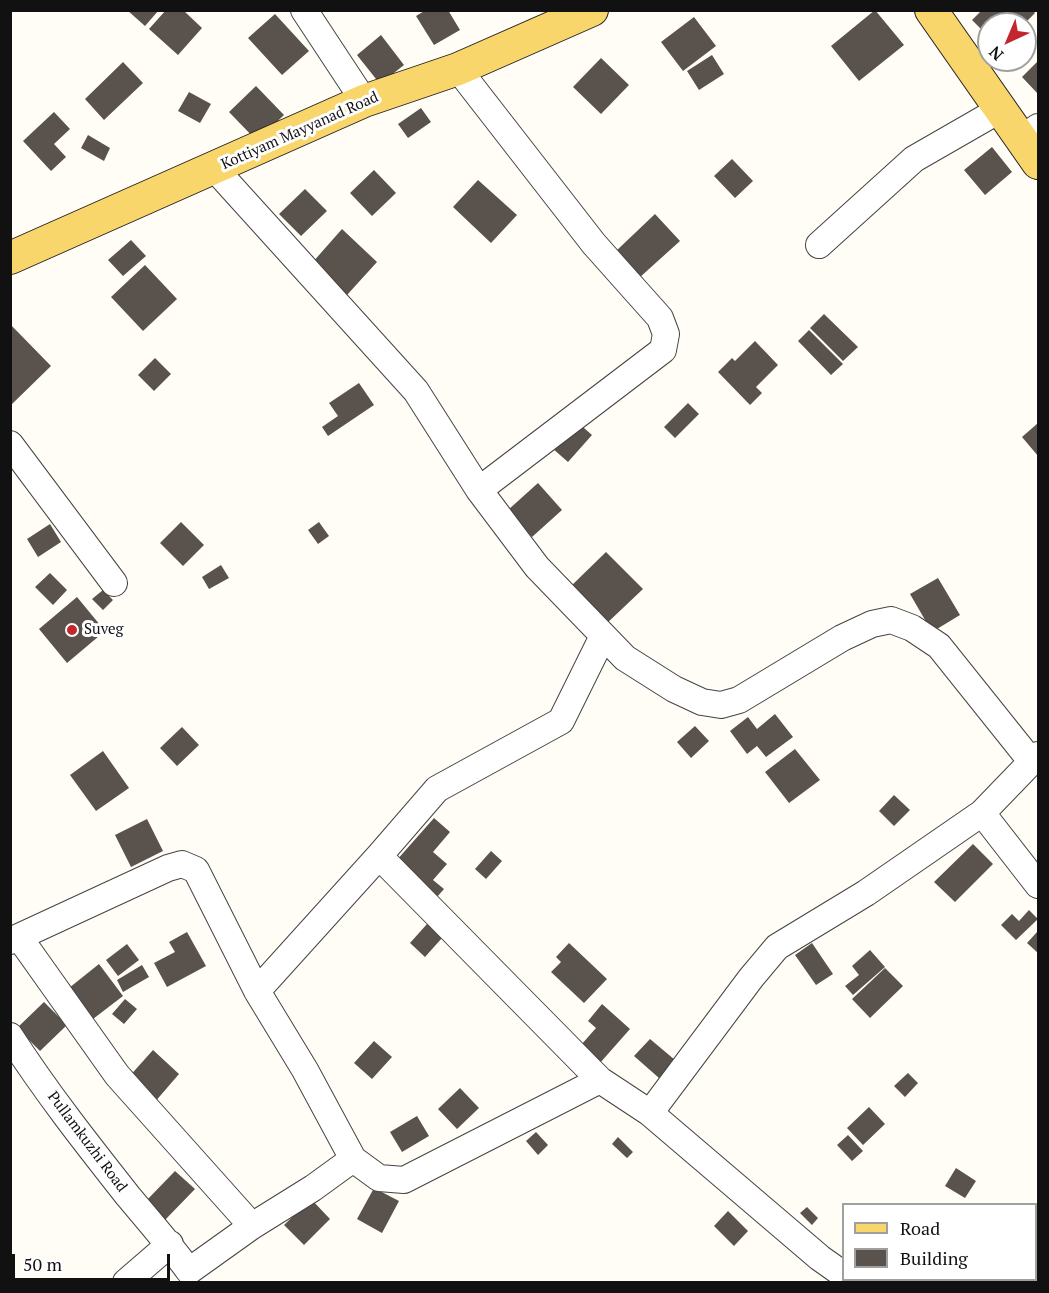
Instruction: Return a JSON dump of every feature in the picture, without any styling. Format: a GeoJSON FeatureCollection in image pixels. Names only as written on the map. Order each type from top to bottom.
{"type":"FeatureCollection","features":[{"type":"Feature","properties":{"kind":"main road"},"geometry":{"type":"LineString","coordinates":[[931,10],[1001,109],[1033,143]]}},
{"type":"Feature","properties":{"kind":"main road","name":"Kottiyam Mayyanad Road"},"geometry":{"type":"LineString","coordinates":[[10,258],[364,101],[458,69],[574,14]]}},
{"type":"Feature","properties":{"kind":"street"},"geometry":{"type":"LineString","coordinates":[[304,10],[364,101]]}},
{"type":"Feature","properties":{"kind":"street"},"geometry":{"type":"LineString","coordinates":[[458,69],[594,244],[660,318],[666,334],[663,350],[479,490]]}},
{"type":"Feature","properties":{"kind":"street"},"geometry":{"type":"LineString","coordinates":[[819,245],[914,159],[1001,109]]}},
{"type":"Feature","properties":{"kind":"street"},"geometry":{"type":"LineString","coordinates":[[215,168],[416,391],[479,490],[537,567],[625,658],[674,689],[702,702],[722,705],[739,700],[842,638],[872,624],[891,620],[912,628],[939,646],[1035,758],[982,813],[866,893],[777,947],[751,978],[650,1113]]}},
{"type":"Feature","properties":{"kind":"street"},"geometry":{"type":"LineString","coordinates":[[10,444],[114,583]]}},
{"type":"Feature","properties":{"kind":"street"},"geometry":{"type":"LineString","coordinates":[[257,991],[437,789],[561,721],[603,636]]}},
{"type":"Feature","properties":{"kind":"street"},"geometry":{"type":"LineString","coordinates":[[982,813],[1038,885]]}},
{"type":"Feature","properties":{"kind":"street"},"geometry":{"type":"LineString","coordinates":[[379,856],[600,1080],[650,1113],[842,1274]]}},
{"type":"Feature","properties":{"kind":"street"},"geometry":{"type":"LineString","coordinates":[[353,1159],[313,1188],[252,1226],[117,1075],[15,939],[168,868],[182,864],[196,870],[257,991],[353,1159],[379,1178],[404,1180],[600,1080]]}},
{"type":"Feature","properties":{"kind":"street","name":"Pullamkuzhi Road"},"geometry":{"type":"LineString","coordinates":[[10,1036],[44,1086],[189,1271],[252,1226]]}},
{"type":"Feature","properties":{"kind":"street"},"geometry":{"type":"LineString","coordinates":[[126,1282],[170,1244]]}},
{"type":"Feature","properties":{"kind":"building"},"geometry":{"type":"Polygon","coordinates":[[[127,10],[159,10],[145,26],[127,10]]]}},
{"type":"Feature","properties":{"kind":"building"},"geometry":{"type":"Polygon","coordinates":[[[166,10],[183,10],[202,28],[178,55],[149,29],[166,10]]]}},
{"type":"Feature","properties":{"kind":"building"},"geometry":{"type":"Polygon","coordinates":[[[426,10],[448,10],[460,30],[434,45],[416,16],[426,10]]]}},
{"type":"Feature","properties":{"kind":"building"},"geometry":{"type":"Polygon","coordinates":[[[875,10],[904,45],[859,81],[831,46],[875,10]]]}},
{"type":"Feature","properties":{"kind":"building"},"geometry":{"type":"Polygon","coordinates":[[[982,10],[1033,10],[1034,12],[980,12],[982,10]]]}},
{"type":"Feature","properties":{"kind":"building"},"geometry":{"type":"Polygon","coordinates":[[[275,14],[309,51],[282,75],[248,38],[275,14]]]}},
{"type":"Feature","properties":{"kind":"building"},"geometry":{"type":"Polygon","coordinates":[[[977,15],[977,25],[972,20],[977,15]]]}},
{"type":"Feature","properties":{"kind":"building"},"geometry":{"type":"Polygon","coordinates":[[[694,17],[716,46],[683,71],[661,42],[694,17]]]}},
{"type":"Feature","properties":{"kind":"building"},"geometry":{"type":"Polygon","coordinates":[[[381,35],[404,65],[380,84],[357,55],[381,35]]]}},
{"type":"Feature","properties":{"kind":"building"},"geometry":{"type":"Polygon","coordinates":[[[712,55],[724,74],[699,90],[687,71],[712,55]]]}},
{"type":"Feature","properties":{"kind":"building"},"geometry":{"type":"Polygon","coordinates":[[[601,58],[629,85],[601,114],[573,87],[601,58]]]}},
{"type":"Feature","properties":{"kind":"building"},"geometry":{"type":"Polygon","coordinates":[[[123,62],[143,83],[104,120],[85,99],[123,62]]]}},
{"type":"Feature","properties":{"kind":"building"},"geometry":{"type":"Polygon","coordinates":[[[1037,62],[1038,94],[1022,77],[1027,72],[1037,72],[1037,62]]]}},
{"type":"Feature","properties":{"kind":"building"},"geometry":{"type":"Polygon","coordinates":[[[256,86],[284,115],[257,141],[229,112],[256,86]]]}},
{"type":"Feature","properties":{"kind":"building"},"geometry":{"type":"Polygon","coordinates":[[[189,92],[211,104],[200,123],[178,111],[189,92]]]}},
{"type":"Feature","properties":{"kind":"building"},"geometry":{"type":"Polygon","coordinates":[[[421,108],[431,122],[408,138],[398,124],[421,108]]]}},
{"type":"Feature","properties":{"kind":"building"},"geometry":{"type":"Polygon","coordinates":[[[54,112],[70,129],[54,144],[66,157],[51,171],[23,141],[54,112]]]}},
{"type":"Feature","properties":{"kind":"building"},"geometry":{"type":"Polygon","coordinates":[[[88,135],[110,148],[104,161],[81,148],[88,135]]]}},
{"type":"Feature","properties":{"kind":"building"},"geometry":{"type":"Polygon","coordinates":[[[992,147],[1012,172],[985,195],[964,170],[992,147]]]}},
{"type":"Feature","properties":{"kind":"building"},"geometry":{"type":"Polygon","coordinates":[[[732,159],[753,181],[735,198],[714,176],[732,159]]]}},
{"type":"Feature","properties":{"kind":"building"},"geometry":{"type":"Polygon","coordinates":[[[374,170],[396,193],[372,216],[350,193],[374,170]]]}},
{"type":"Feature","properties":{"kind":"building"},"geometry":{"type":"Polygon","coordinates":[[[478,180],[517,215],[491,243],[453,207],[478,180]]]}},
{"type":"Feature","properties":{"kind":"building"},"geometry":{"type":"Polygon","coordinates":[[[305,189],[327,211],[301,236],[279,214],[305,189]]]}},
{"type":"Feature","properties":{"kind":"building"},"geometry":{"type":"Polygon","coordinates":[[[655,214],[680,241],[639,278],[615,252],[655,214]]]}},
{"type":"Feature","properties":{"kind":"building"},"geometry":{"type":"Polygon","coordinates":[[[342,229],[377,262],[347,295],[312,263],[342,229]]]}},
{"type":"Feature","properties":{"kind":"building"},"geometry":{"type":"Polygon","coordinates":[[[131,240],[146,256],[123,276],[108,260],[131,240]]]}},
{"type":"Feature","properties":{"kind":"building"},"geometry":{"type":"Polygon","coordinates":[[[145,265],[177,299],[143,331],[111,297],[145,265]]]}},
{"type":"Feature","properties":{"kind":"building"},"geometry":{"type":"Polygon","coordinates":[[[824,314],[858,347],[843,361],[810,328],[824,314]]]}},
{"type":"Feature","properties":{"kind":"building"},"geometry":{"type":"Polygon","coordinates":[[[10,324],[51,366],[10,406],[10,324]]]}},
{"type":"Feature","properties":{"kind":"building"},"geometry":{"type":"Polygon","coordinates":[[[809,330],[843,364],[831,375],[798,341],[809,330]]]}},
{"type":"Feature","properties":{"kind":"building"},"geometry":{"type":"Polygon","coordinates":[[[755,341],[778,365],[756,387],[762,393],[750,405],[718,372],[732,358],[735,361],[755,341]]]}},
{"type":"Feature","properties":{"kind":"building"},"geometry":{"type":"Polygon","coordinates":[[[155,358],[171,374],[154,391],[138,375],[155,358]]]}},
{"type":"Feature","properties":{"kind":"building"},"geometry":{"type":"Polygon","coordinates":[[[359,383],[374,405],[328,436],[322,427],[338,416],[329,403],[359,383]]]}},
{"type":"Feature","properties":{"kind":"building"},"geometry":{"type":"Polygon","coordinates":[[[688,403],[699,414],[675,438],[664,427],[688,403]]]}},
{"type":"Feature","properties":{"kind":"building"},"geometry":{"type":"Polygon","coordinates":[[[576,421],[592,435],[568,462],[552,448],[576,421]]]}},
{"type":"Feature","properties":{"kind":"building"},"geometry":{"type":"Polygon","coordinates":[[[1038,423],[1038,456],[1022,437],[1038,423]]]}},
{"type":"Feature","properties":{"kind":"building"},"geometry":{"type":"Polygon","coordinates":[[[538,483],[562,510],[532,537],[508,510],[538,483]]]}},
{"type":"Feature","properties":{"kind":"building"},"geometry":{"type":"Polygon","coordinates":[[[181,522],[204,545],[183,566],[160,543],[181,522]]]}},
{"type":"Feature","properties":{"kind":"building"},"geometry":{"type":"Polygon","coordinates":[[[319,522],[329,536],[318,544],[308,530],[319,522]]]}},
{"type":"Feature","properties":{"kind":"building"},"geometry":{"type":"Polygon","coordinates":[[[50,524],[61,542],[38,557],[27,539],[50,524]]]}},
{"type":"Feature","properties":{"kind":"building"},"geometry":{"type":"Polygon","coordinates":[[[606,552],[643,589],[605,625],[569,588],[606,552]]]}},
{"type":"Feature","properties":{"kind":"building"},"geometry":{"type":"Polygon","coordinates":[[[221,565],[229,578],[209,589],[202,577],[221,565]]]}},
{"type":"Feature","properties":{"kind":"building"},"geometry":{"type":"Polygon","coordinates":[[[50,573],[67,590],[53,605],[35,587],[50,573]]]}},
{"type":"Feature","properties":{"kind":"building"},"geometry":{"type":"Polygon","coordinates":[[[938,578],[960,615],[932,632],[910,594],[938,578]]]}},
{"type":"Feature","properties":{"kind":"building"},"geometry":{"type":"Polygon","coordinates":[[[103,590],[113,600],[103,610],[92,599],[103,590]]]}},
{"type":"Feature","properties":{"kind":"building","name":"Suveg"},"geometry":{"type":"Polygon","coordinates":[[[77,597],[105,631],[67,663],[39,629],[77,597]]]}},
{"type":"Feature","properties":{"kind":"building"},"geometry":{"type":"Polygon","coordinates":[[[775,714],[793,737],[766,757],[757,746],[747,754],[730,731],[748,717],[757,729],[775,714]]]}},
{"type":"Feature","properties":{"kind":"building"},"geometry":{"type":"Polygon","coordinates":[[[695,726],[709,741],[691,758],[677,742],[695,726]]]}},
{"type":"Feature","properties":{"kind":"building"},"geometry":{"type":"Polygon","coordinates":[[[182,727],[199,745],[177,766],[160,748],[182,727]]]}},
{"type":"Feature","properties":{"kind":"building"},"geometry":{"type":"Polygon","coordinates":[[[795,749],[820,780],[789,803],[765,772],[795,749]]]}},
{"type":"Feature","properties":{"kind":"building"},"geometry":{"type":"Polygon","coordinates":[[[103,751],[129,788],[96,811],[70,775],[103,751]]]}},
{"type":"Feature","properties":{"kind":"building"},"geometry":{"type":"Polygon","coordinates":[[[894,795],[910,810],[894,826],[879,811],[894,795]]]}},
{"type":"Feature","properties":{"kind":"building"},"geometry":{"type":"Polygon","coordinates":[[[434,818],[450,832],[433,852],[447,864],[433,880],[444,889],[437,897],[396,861],[434,818]]]}},
{"type":"Feature","properties":{"kind":"building"},"geometry":{"type":"Polygon","coordinates":[[[147,819],[163,851],[131,867],[115,835],[147,819]]]}},
{"type":"Feature","properties":{"kind":"building"},"geometry":{"type":"Polygon","coordinates":[[[973,844],[993,864],[955,902],[934,882],[973,844]]]}},
{"type":"Feature","properties":{"kind":"building"},"geometry":{"type":"Polygon","coordinates":[[[491,851],[502,861],[486,879],[475,869],[491,851]]]}},
{"type":"Feature","properties":{"kind":"building"},"geometry":{"type":"Polygon","coordinates":[[[1029,910],[1038,919],[1016,940],[1001,925],[1012,914],[1019,921],[1029,910]]]}},
{"type":"Feature","properties":{"kind":"building"},"geometry":{"type":"Polygon","coordinates":[[[427,924],[442,938],[425,957],[410,943],[427,924]]]}},
{"type":"Feature","properties":{"kind":"building"},"geometry":{"type":"Polygon","coordinates":[[[187,932],[206,966],[167,987],[154,963],[175,952],[169,942],[187,932]]]}},
{"type":"Feature","properties":{"kind":"building"},"geometry":{"type":"Polygon","coordinates":[[[1037,932],[1038,934],[1038,953],[1027,943],[1037,932]]]}},
{"type":"Feature","properties":{"kind":"building"},"geometry":{"type":"Polygon","coordinates":[[[569,943],[607,979],[584,1003],[551,972],[561,962],[556,957],[569,943]]]}},
{"type":"Feature","properties":{"kind":"building"},"geometry":{"type":"Polygon","coordinates":[[[812,943],[833,974],[816,985],[795,955],[812,943]]]}},
{"type":"Feature","properties":{"kind":"building"},"geometry":{"type":"Polygon","coordinates":[[[127,944],[139,960],[118,976],[106,960],[127,944]]]}},
{"type":"Feature","properties":{"kind":"building"},"geometry":{"type":"Polygon","coordinates":[[[870,950],[885,967],[853,995],[845,986],[859,975],[852,966],[870,950]]]}},
{"type":"Feature","properties":{"kind":"building"},"geometry":{"type":"Polygon","coordinates":[[[99,964],[123,996],[93,1019],[69,988],[99,964]]]}},
{"type":"Feature","properties":{"kind":"building"},"geometry":{"type":"Polygon","coordinates":[[[142,965],[149,977],[123,992],[117,980],[142,965]]]}},
{"type":"Feature","properties":{"kind":"building"},"geometry":{"type":"Polygon","coordinates":[[[885,968],[903,986],[870,1018],[852,999],[885,968]]]}},
{"type":"Feature","properties":{"kind":"building"},"geometry":{"type":"Polygon","coordinates":[[[125,999],[137,1009],[124,1024],[112,1014],[125,999]]]}},
{"type":"Feature","properties":{"kind":"building"},"geometry":{"type":"Polygon","coordinates":[[[44,1002],[67,1025],[40,1051],[17,1028],[44,1002]]]}},
{"type":"Feature","properties":{"kind":"building"},"geometry":{"type":"Polygon","coordinates":[[[602,1004],[630,1029],[600,1063],[581,1045],[596,1028],[588,1021],[602,1004]]]}},
{"type":"Feature","properties":{"kind":"building"},"geometry":{"type":"Polygon","coordinates":[[[650,1039],[675,1060],[659,1078],[634,1056],[650,1039]]]}},
{"type":"Feature","properties":{"kind":"building"},"geometry":{"type":"Polygon","coordinates":[[[374,1041],[392,1057],[372,1079],[354,1063],[374,1041]]]}},
{"type":"Feature","properties":{"kind":"building"},"geometry":{"type":"Polygon","coordinates":[[[153,1050],[179,1074],[154,1103],[127,1079],[153,1050]]]}},
{"type":"Feature","properties":{"kind":"building"},"geometry":{"type":"Polygon","coordinates":[[[908,1073],[918,1083],[905,1097],[894,1086],[908,1073]]]}},
{"type":"Feature","properties":{"kind":"building"},"geometry":{"type":"Polygon","coordinates":[[[460,1088],[479,1108],[457,1129],[438,1109],[460,1088]]]}},
{"type":"Feature","properties":{"kind":"building"},"geometry":{"type":"Polygon","coordinates":[[[869,1107],[885,1124],[863,1145],[847,1128],[869,1107]]]}},
{"type":"Feature","properties":{"kind":"building"},"geometry":{"type":"Polygon","coordinates":[[[417,1116],[429,1136],[402,1152],[390,1132],[417,1116]]]}},
{"type":"Feature","properties":{"kind":"building"},"geometry":{"type":"Polygon","coordinates":[[[536,1132],[548,1145],[538,1155],[526,1141],[536,1132]]]}},
{"type":"Feature","properties":{"kind":"building"},"geometry":{"type":"Polygon","coordinates":[[[848,1135],[863,1151],[852,1161],[837,1145],[848,1135]]]}},
{"type":"Feature","properties":{"kind":"building"},"geometry":{"type":"Polygon","coordinates":[[[618,1137],[633,1152],[627,1158],[612,1144],[618,1137]]]}},
{"type":"Feature","properties":{"kind":"building"},"geometry":{"type":"Polygon","coordinates":[[[956,1168],[976,1181],[965,1198],[945,1186],[956,1168]]]}},
{"type":"Feature","properties":{"kind":"building"},"geometry":{"type":"Polygon","coordinates":[[[175,1171],[195,1189],[165,1220],[145,1202],[175,1171]]]}},
{"type":"Feature","properties":{"kind":"building"},"geometry":{"type":"Polygon","coordinates":[[[374,1188],[399,1201],[382,1233],[357,1219],[374,1188]]]}},
{"type":"Feature","properties":{"kind":"building"},"geometry":{"type":"Polygon","coordinates":[[[311,1199],[330,1219],[304,1245],[284,1225],[311,1199]]]}},
{"type":"Feature","properties":{"kind":"building"},"geometry":{"type":"Polygon","coordinates":[[[807,1207],[818,1218],[812,1225],[800,1213],[807,1207]]]}},
{"type":"Feature","properties":{"kind":"building"},"geometry":{"type":"Polygon","coordinates":[[[728,1211],[748,1231],[734,1246],[714,1226],[728,1211]]]}},
{"type":"Feature","properties":{"kind":"place","name":"Suveg"},"geometry":{"type":"Point","coordinates":[72,630]}}]}
